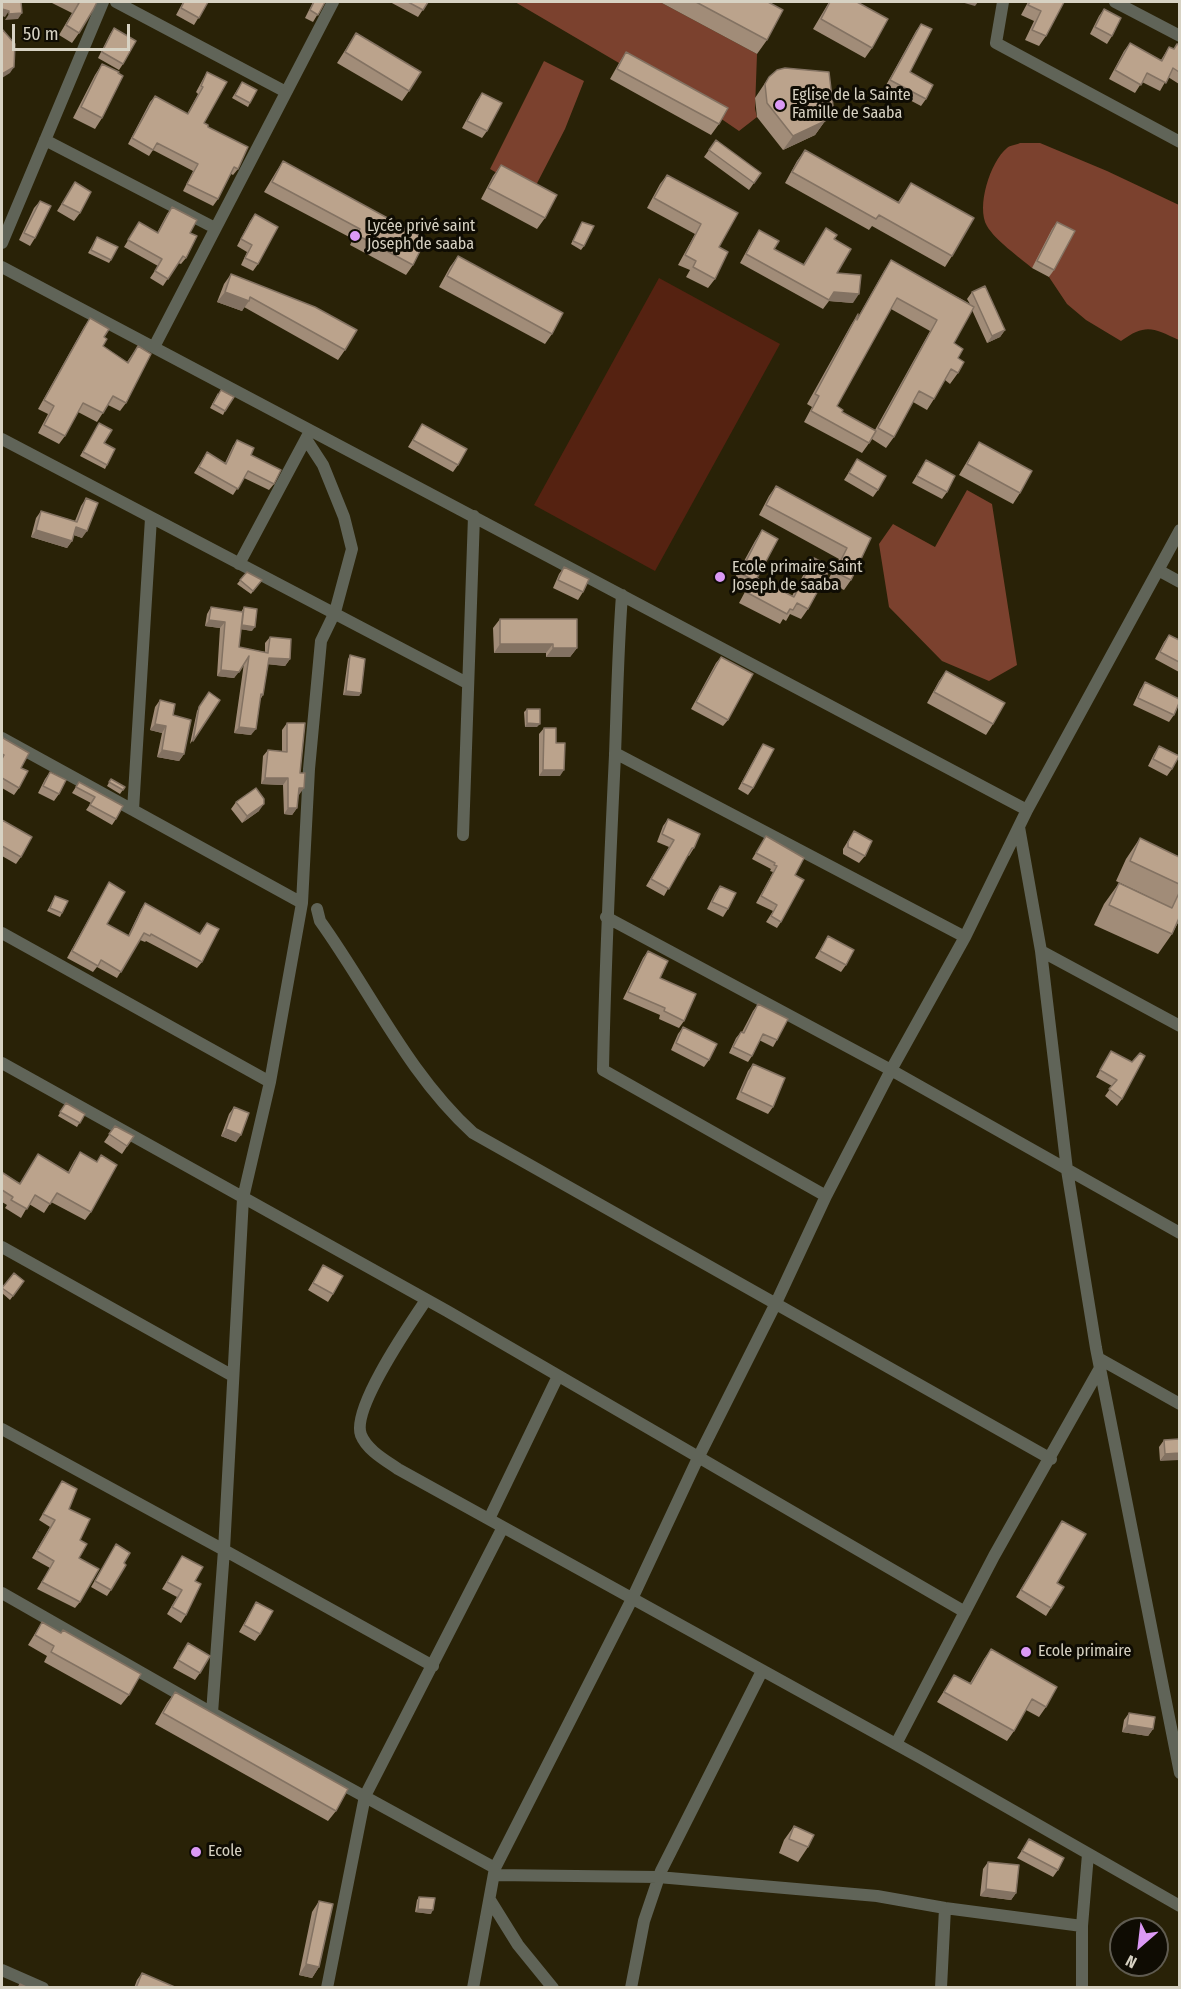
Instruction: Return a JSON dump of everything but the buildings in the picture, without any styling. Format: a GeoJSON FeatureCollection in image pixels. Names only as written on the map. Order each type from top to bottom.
{"type":"FeatureCollection","features":[{"type":"Feature","properties":{"kind":"street"},"geometry":{"type":"LineString","coordinates":[[2,237],[103,2]]}},
{"type":"Feature","properties":{"kind":"street"},"geometry":{"type":"LineString","coordinates":[[116,2],[286,92]]}},
{"type":"Feature","properties":{"kind":"street"},"geometry":{"type":"LineString","coordinates":[[154,347],[333,2]]}},
{"type":"Feature","properties":{"kind":"street"},"geometry":{"type":"LineString","coordinates":[[1003,2],[996,43],[1179,142]]}},
{"type":"Feature","properties":{"kind":"street"},"geometry":{"type":"LineString","coordinates":[[1115,2],[1179,36]]}},
{"type":"Feature","properties":{"kind":"street"},"geometry":{"type":"LineString","coordinates":[[45,140],[215,228]]}},
{"type":"Feature","properties":{"kind":"street"},"geometry":{"type":"LineString","coordinates":[[2,267],[154,347],[308,434],[474,516],[1027,810]]}},
{"type":"Feature","properties":{"kind":"street"},"geometry":{"type":"LineString","coordinates":[[239,564],[308,434]]}},
{"type":"Feature","properties":{"kind":"street"},"geometry":{"type":"LineString","coordinates":[[212,1713],[224,1550],[243,1198],[270,1082],[302,903],[309,769],[321,641],[335,612],[352,549],[344,517],[308,434]]}},
{"type":"Feature","properties":{"kind":"street"},"geometry":{"type":"LineString","coordinates":[[2,439],[467,683]]}},
{"type":"Feature","properties":{"kind":"street"},"geometry":{"type":"LineString","coordinates":[[463,835],[474,516]]}},
{"type":"Feature","properties":{"kind":"street"},"geometry":{"type":"LineString","coordinates":[[133,810],[151,518]]}},
{"type":"Feature","properties":{"kind":"street"},"geometry":{"type":"LineString","coordinates":[[473,1988],[494,1872],[632,1599],[826,1196],[891,1071],[965,937],[1027,810],[1179,530]]}},
{"type":"Feature","properties":{"kind":"street"},"geometry":{"type":"LineString","coordinates":[[1158,570],[1179,582]]}},
{"type":"Feature","properties":{"kind":"street"},"geometry":{"type":"LineString","coordinates":[[622,595],[606,917],[603,1070],[826,1196]]}},
{"type":"Feature","properties":{"kind":"street"},"geometry":{"type":"LineString","coordinates":[[2,738],[302,903]]}},
{"type":"Feature","properties":{"kind":"street"},"geometry":{"type":"LineString","coordinates":[[615,753],[965,937]]}},
{"type":"Feature","properties":{"kind":"street"},"geometry":{"type":"LineString","coordinates":[[1019,827],[1041,951],[1067,1170],[1099,1363],[1179,1773]]}},
{"type":"Feature","properties":{"kind":"street"},"geometry":{"type":"LineString","coordinates":[[317,909],[320,921],[366,988],[415,1069],[473,1133],[1051,1458]]}},
{"type":"Feature","properties":{"kind":"street"},"geometry":{"type":"LineString","coordinates":[[606,917],[891,1071],[1179,1233]]}},
{"type":"Feature","properties":{"kind":"street"},"geometry":{"type":"LineString","coordinates":[[2,933],[270,1082]]}},
{"type":"Feature","properties":{"kind":"street"},"geometry":{"type":"LineString","coordinates":[[1041,951],[1179,1026]]}},
{"type":"Feature","properties":{"kind":"street"},"geometry":{"type":"LineString","coordinates":[[2,1062],[426,1300],[965,1612]]}},
{"type":"Feature","properties":{"kind":"street"},"geometry":{"type":"LineString","coordinates":[[2,1247],[233,1376]]}},
{"type":"Feature","properties":{"kind":"street"},"geometry":{"type":"LineString","coordinates":[[426,1300],[375,1384],[364,1407],[359,1428],[366,1444],[378,1454],[398,1468],[896,1744],[1179,1906]]}},
{"type":"Feature","properties":{"kind":"street"},"geometry":{"type":"LineString","coordinates":[[1099,1363],[1179,1404]]}},
{"type":"Feature","properties":{"kind":"street"},"geometry":{"type":"LineString","coordinates":[[896,1744],[994,1556],[1051,1458],[1099,1363]]}},
{"type":"Feature","properties":{"kind":"street"},"geometry":{"type":"LineString","coordinates":[[489,1519],[558,1376]]}},
{"type":"Feature","properties":{"kind":"street"},"geometry":{"type":"LineString","coordinates":[[2,1429],[433,1666]]}},
{"type":"Feature","properties":{"kind":"street"},"geometry":{"type":"LineString","coordinates":[[327,1988],[364,1796],[503,1527]]}},
{"type":"Feature","properties":{"kind":"street"},"geometry":{"type":"LineString","coordinates":[[2,1593],[212,1713],[364,1796],[494,1872],[658,1877],[877,1896],[945,1908],[1082,1926]]}},
{"type":"Feature","properties":{"kind":"street"},"geometry":{"type":"LineString","coordinates":[[631,1988],[644,1921],[658,1877],[762,1671]]}},
{"type":"Feature","properties":{"kind":"street"},"geometry":{"type":"LineString","coordinates":[[1082,1988],[1082,1926],[1088,1854]]}},
{"type":"Feature","properties":{"kind":"street"},"geometry":{"type":"LineString","coordinates":[[490,1900],[518,1945],[553,1988]]}},
{"type":"Feature","properties":{"kind":"street"},"geometry":{"type":"LineString","coordinates":[[941,1988],[945,1908]]}},
{"type":"Feature","properties":{"kind":"street"},"geometry":{"type":"LineString","coordinates":[[2,1970],[43,1988]]}},
{"type":"Feature","properties":{"kind":"shaded area"},"geometry":{"type":"Polygon","coordinates":[[[515,2],[660,2],[757,54],[755,109],[757,117],[739,131],[515,2]]]}},
{"type":"Feature","properties":{"kind":"shaded area"},"geometry":{"type":"Polygon","coordinates":[[[544,61],[584,81],[565,129],[532,193],[490,169],[544,61]]]}},
{"type":"Feature","properties":{"kind":"shaded area"},"geometry":{"type":"Polygon","coordinates":[[[1020,143],[1040,143],[1179,205],[1179,340],[1150,329],[1137,332],[1121,341],[1086,320],[1067,304],[1049,277],[1070,239],[1032,268],[1001,243],[991,231],[984,218],[986,185],[1001,155],[1008,147],[1020,143]]]}},
{"type":"Feature","properties":{"kind":"shaded area"},"geometry":{"type":"Polygon","coordinates":[[[659,278],[780,344],[655,571],[534,505],[659,278]]]}},
{"type":"Feature","properties":{"kind":"shaded area"},"geometry":{"type":"Polygon","coordinates":[[[967,490],[992,504],[1017,665],[989,681],[942,661],[889,607],[879,544],[893,524],[935,547],[967,490]]]}},
{"type":"Feature","properties":{"kind":"place","name":"Eglise de la Sainte Famille de Saaba"},"geometry":{"type":"Point","coordinates":[780,105]}},
{"type":"Feature","properties":{"kind":"place","name":"Lycée privé saint Joseph de saaba"},"geometry":{"type":"Point","coordinates":[355,236]}},
{"type":"Feature","properties":{"kind":"place","name":"Ecole primaire Saint Joseph de saaba"},"geometry":{"type":"Point","coordinates":[720,577]}},
{"type":"Feature","properties":{"kind":"place","name":"Ecole primaire"},"geometry":{"type":"Point","coordinates":[1026,1652]}},
{"type":"Feature","properties":{"kind":"place","name":"Ecole"},"geometry":{"type":"Point","coordinates":[196,1852]}}]}
